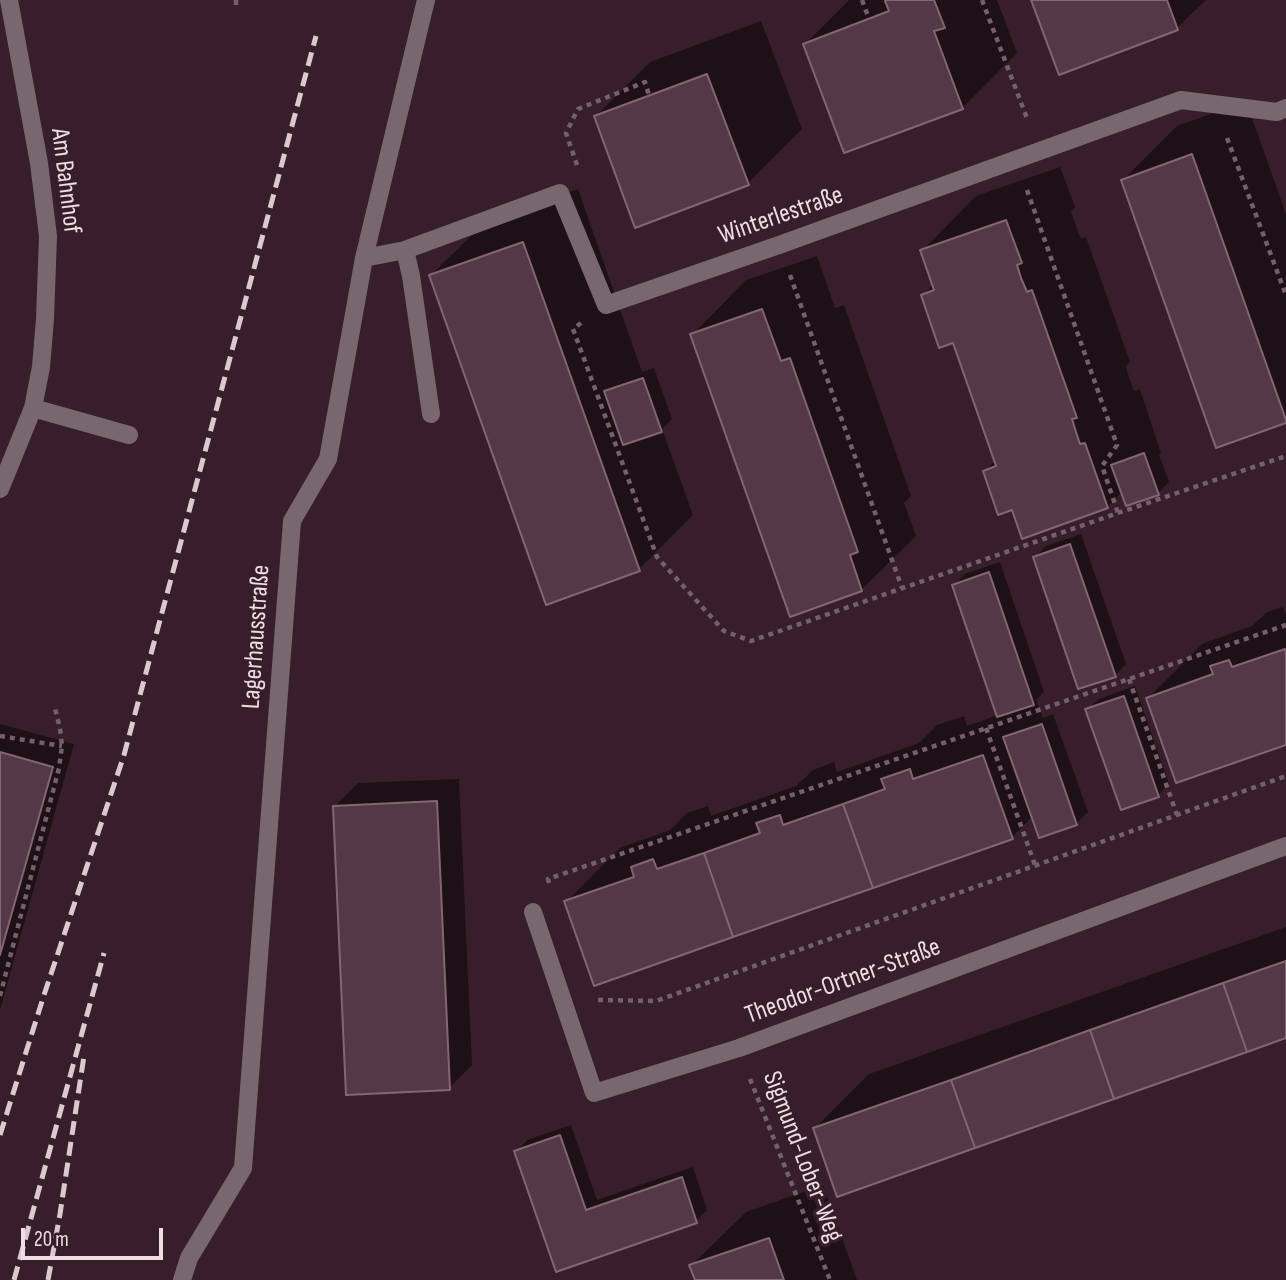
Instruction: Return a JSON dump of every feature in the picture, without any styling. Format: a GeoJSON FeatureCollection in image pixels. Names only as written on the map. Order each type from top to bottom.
{"type":"FeatureCollection","features":[{"type":"Feature","properties":{"kind":"street","name":"Am Bahnhof"},"geometry":{"type":"LineString","coordinates":[[0,489],[33,408],[41,367],[46,319],[48,236],[39,163],[9,0]]}},
{"type":"Feature","properties":{"kind":"street","name":"Lagerhausstraße"},"geometry":{"type":"LineString","coordinates":[[182,1280],[189,1258],[243,1168],[292,521],[328,459],[364,258],[426,0]]}},
{"type":"Feature","properties":{"kind":"street","name":"Winterlestraße"},"geometry":{"type":"LineString","coordinates":[[606,304],[779,245],[1181,100],[1277,112],[1286,108]]}},
{"type":"Feature","properties":{"kind":"street"},"geometry":{"type":"LineString","coordinates":[[364,258],[405,250],[560,193],[606,304]]}},
{"type":"Feature","properties":{"kind":"street"},"geometry":{"type":"LineString","coordinates":[[405,250],[431,414]]}},
{"type":"Feature","properties":{"kind":"street"},"geometry":{"type":"LineString","coordinates":[[33,408],[129,435]]}},
{"type":"Feature","properties":{"kind":"street","name":"Theodor-Ortner-Straße"},"geometry":{"type":"LineString","coordinates":[[533,912],[594,1093],[739,1048],[1286,846]]}},
{"type":"Feature","properties":{"kind":"path"},"geometry":{"type":"LineString","coordinates":[[862,0],[869,19]]}},
{"type":"Feature","properties":{"kind":"path"},"geometry":{"type":"LineString","coordinates":[[982,0],[1039,152]]}},
{"type":"Feature","properties":{"kind":"path"},"geometry":{"type":"LineString","coordinates":[[560,193],[579,170],[566,133],[578,109],[645,82],[649,95]]}},
{"type":"Feature","properties":{"kind":"path"},"geometry":{"type":"LineString","coordinates":[[1214,105],[1286,295]]}},
{"type":"Feature","properties":{"kind":"path"},"geometry":{"type":"LineString","coordinates":[[1016,160],[1117,444],[1102,466],[1118,513]]}},
{"type":"Feature","properties":{"kind":"path"},"geometry":{"type":"LineString","coordinates":[[779,245],[902,588]]}},
{"type":"Feature","properties":{"kind":"path"},"geometry":{"type":"LineString","coordinates":[[606,304],[573,329],[657,557],[724,631],[751,641],[1286,456]]}},
{"type":"Feature","properties":{"kind":"path"},"geometry":{"type":"LineString","coordinates":[[552,891],[548,879],[1286,625]]}},
{"type":"Feature","properties":{"kind":"path"},"geometry":{"type":"LineString","coordinates":[[1129,679],[1177,815]]}},
{"type":"Feature","properties":{"kind":"path"},"geometry":{"type":"LineString","coordinates":[[0,996],[60,768],[62,747],[54,705]]}},
{"type":"Feature","properties":{"kind":"path"},"geometry":{"type":"LineString","coordinates":[[986,728],[1035,865]]}},
{"type":"Feature","properties":{"kind":"path"},"geometry":{"type":"LineString","coordinates":[[0,736],[62,747]]}},
{"type":"Feature","properties":{"kind":"path"},"geometry":{"type":"LineString","coordinates":[[590,999],[656,1001],[1286,776]]}},
{"type":"Feature","properties":{"kind":"path","name":"Sigmund-Lober-Weg"},"geometry":{"type":"LineString","coordinates":[[739,1048],[830,1280]]}},
{"type":"Feature","properties":{"kind":"building"},"geometry":{"type":"Polygon","coordinates":[[[934,0],[945,28],[934,31],[963,109],[844,153],[803,44],[889,11],[885,1],[934,0]]]}},
{"type":"Feature","properties":{"kind":"building"},"geometry":{"type":"Polygon","coordinates":[[[1031,0],[1167,0],[1178,30],[1059,75],[1031,0]]]}},
{"type":"Feature","properties":{"kind":"building"},"geometry":{"type":"Polygon","coordinates":[[[707,74],[749,185],[635,228],[594,116],[707,74]]]}},
{"type":"Feature","properties":{"kind":"building"},"geometry":{"type":"Polygon","coordinates":[[[1192,154],[1286,420],[1286,423],[1216,448],[1121,180],[1192,154]]]}},
{"type":"Feature","properties":{"kind":"building"},"geometry":{"type":"Polygon","coordinates":[[[1006,220],[1022,263],[1017,265],[1021,278],[1027,292],[1032,290],[1077,418],[1072,419],[1080,444],[1085,443],[1108,508],[1022,539],[1012,510],[998,515],[983,471],[996,466],[953,343],[939,348],[921,295],[934,290],[920,250],[1006,220]]]}},
{"type":"Feature","properties":{"kind":"building"},"geometry":{"type":"Polygon","coordinates":[[[523,242],[640,571],[546,605],[429,275],[523,242]]]}},
{"type":"Feature","properties":{"kind":"building"},"geometry":{"type":"Polygon","coordinates":[[[762,309],[781,361],[790,358],[858,552],[850,555],[862,591],[790,617],[690,334],[762,309]]]}},
{"type":"Feature","properties":{"kind":"building"},"geometry":{"type":"Polygon","coordinates":[[[643,378],[662,432],[623,445],[604,391],[643,378]]]}},
{"type":"Feature","properties":{"kind":"building"},"geometry":{"type":"Polygon","coordinates":[[[1144,453],[1159,495],[1126,506],[1111,465],[1144,453]]]}},
{"type":"Feature","properties":{"kind":"building"},"geometry":{"type":"Polygon","coordinates":[[[1070,544],[1116,677],[1078,689],[1033,557],[1070,544]]]}},
{"type":"Feature","properties":{"kind":"building"},"geometry":{"type":"Polygon","coordinates":[[[989,572],[1034,705],[997,717],[952,585],[989,572]]]}},
{"type":"Feature","properties":{"kind":"building"},"geometry":{"type":"Polygon","coordinates":[[[1285,649],[1286,745],[1176,783],[1146,698],[1213,674],[1210,666],[1229,660],[1232,667],[1285,649]]]}},
{"type":"Feature","properties":{"kind":"building"},"geometry":{"type":"Polygon","coordinates":[[[1124,696],[1159,797],[1121,810],[1085,709],[1124,696]]]}},
{"type":"Feature","properties":{"kind":"building"},"geometry":{"type":"Polygon","coordinates":[[[1042,724],[1077,825],[1039,838],[1003,737],[1042,724]]]}},
{"type":"Feature","properties":{"kind":"building"},"geometry":{"type":"Polygon","coordinates":[[[0,752],[53,767],[0,955],[0,752]]]}},
{"type":"Feature","properties":{"kind":"building"},"geometry":{"type":"Polygon","coordinates":[[[983,755],[1013,839],[873,888],[843,804],[885,789],[881,779],[910,769],[913,779],[983,755]]]}},
{"type":"Feature","properties":{"kind":"building"},"geometry":{"type":"Polygon","coordinates":[[[437,801],[450,1090],[346,1095],[333,806],[437,801]]]}},
{"type":"Feature","properties":{"kind":"building"},"geometry":{"type":"Polygon","coordinates":[[[843,804],[873,888],[733,937],[704,853],[760,833],[756,823],[780,815],[783,825],[843,804]]]}},
{"type":"Feature","properties":{"kind":"building"},"geometry":{"type":"Polygon","coordinates":[[[704,853],[733,937],[594,986],[564,901],[634,877],[631,867],[653,859],[657,869],[704,853]]]}},
{"type":"Feature","properties":{"kind":"building"},"geometry":{"type":"Polygon","coordinates":[[[1286,961],[1286,1038],[1247,1052],[1223,983],[1286,961]]]}},
{"type":"Feature","properties":{"kind":"building"},"geometry":{"type":"Polygon","coordinates":[[[1223,983],[1247,1052],[1114,1099],[1090,1030],[1223,983]]]}},
{"type":"Feature","properties":{"kind":"building"},"geometry":{"type":"Polygon","coordinates":[[[1090,1030],[1114,1099],[975,1148],[951,1080],[1090,1030]]]}},
{"type":"Feature","properties":{"kind":"building"},"geometry":{"type":"Polygon","coordinates":[[[951,1080],[975,1148],[837,1197],[813,1128],[951,1080]]]}},
{"type":"Feature","properties":{"kind":"building"},"geometry":{"type":"Polygon","coordinates":[[[560,1135],[586,1210],[682,1177],[697,1223],[556,1272],[514,1151],[560,1135]]]}},
{"type":"Feature","properties":{"kind":"building"},"geometry":{"type":"Polygon","coordinates":[[[769,1238],[784,1280],[695,1280],[689,1265],[769,1238]]]}},
{"type":"Feature","properties":{"kind":"railway"},"geometry":{"type":"LineString","coordinates":[[0,1135],[124,755],[316,36]]}},
{"type":"Feature","properties":{"kind":"railway"},"geometry":{"type":"LineString","coordinates":[[14,1280],[104,953]]}},
{"type":"Feature","properties":{"kind":"railway"},"geometry":{"type":"LineString","coordinates":[[48,1280],[84,1056]]}}]}
